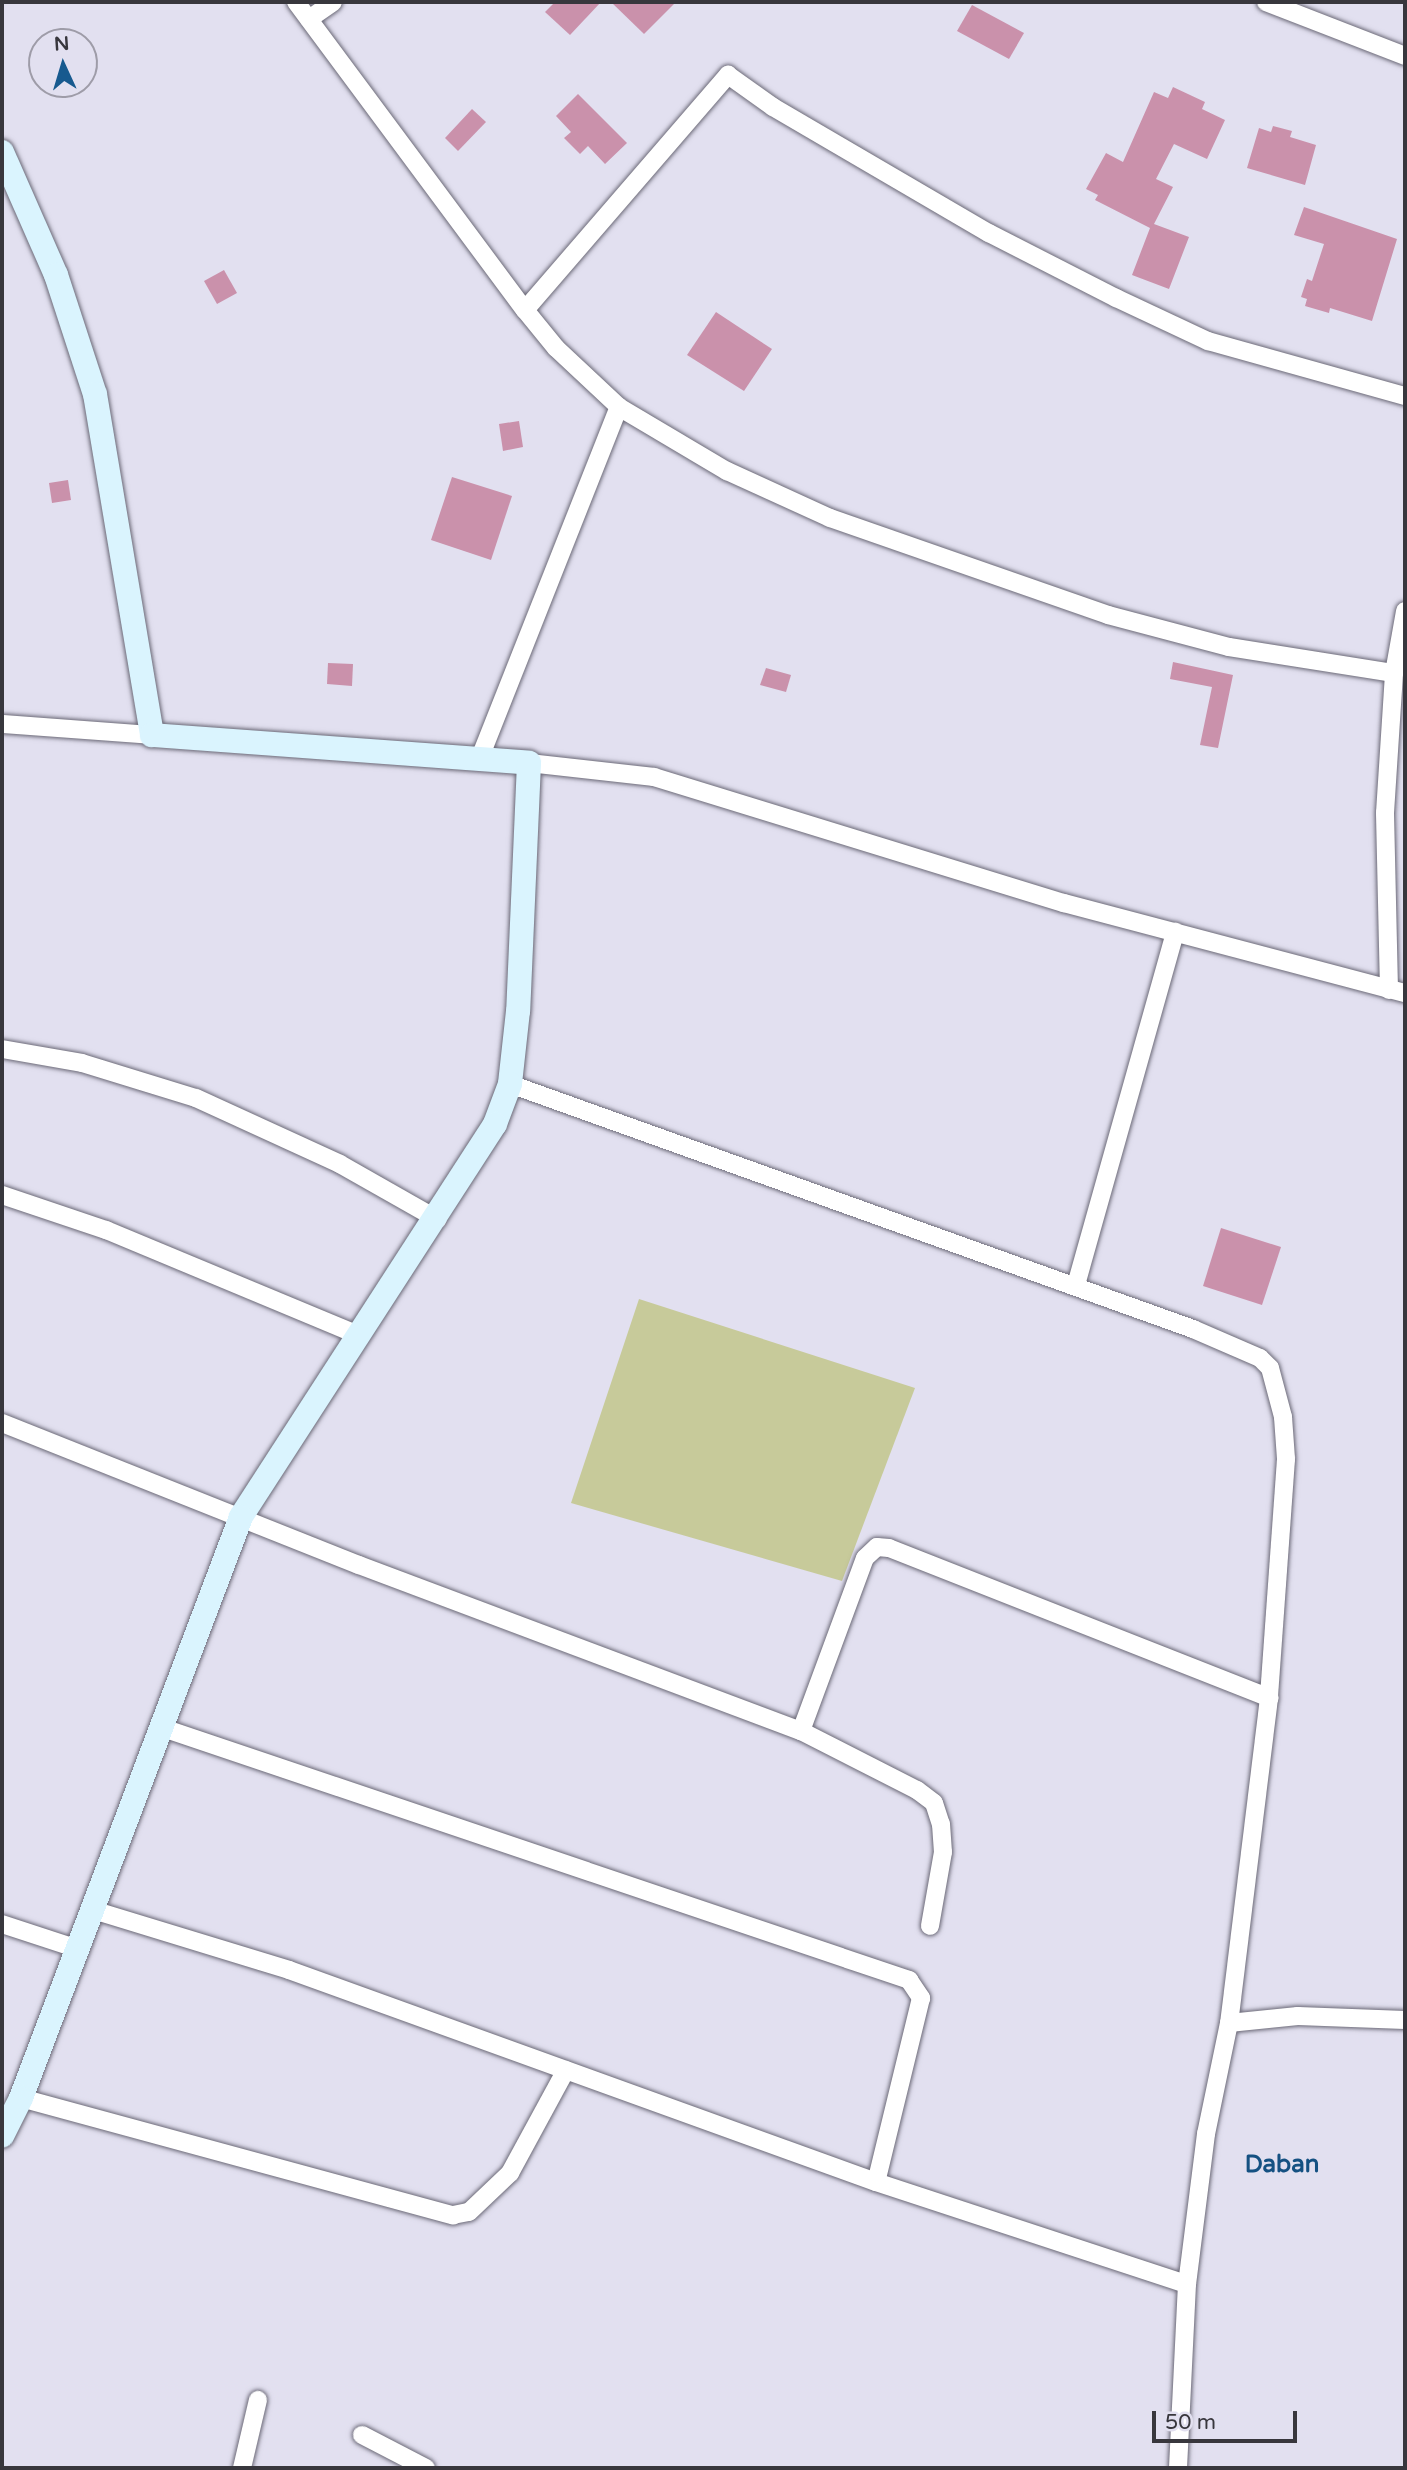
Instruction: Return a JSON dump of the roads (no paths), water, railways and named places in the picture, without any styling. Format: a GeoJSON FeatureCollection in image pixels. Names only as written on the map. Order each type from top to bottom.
{"type":"FeatureCollection","features":[{"type":"Feature","properties":{"kind":"street"},"geometry":{"type":"LineString","coordinates":[[296,2],[525,310],[556,348],[619,407],[727,471],[830,518],[1095,611],[1229,647],[1394,673]]}},
{"type":"Feature","properties":{"kind":"street"},"geometry":{"type":"LineString","coordinates":[[309,19],[332,2]]}},
{"type":"Feature","properties":{"kind":"street"},"geometry":{"type":"LineString","coordinates":[[1266,2],[1405,56]]}},
{"type":"Feature","properties":{"kind":"street"},"geometry":{"type":"LineString","coordinates":[[525,310],[728,75],[773,107],[989,233],[1116,299],[1208,341],[1405,396]]}},
{"type":"Feature","properties":{"kind":"street"},"geometry":{"type":"LineString","coordinates":[[2,152],[56,275],[95,394],[152,735]]}},
{"type":"Feature","properties":{"kind":"street"},"geometry":{"type":"LineString","coordinates":[[479,760],[619,407]]}},
{"type":"Feature","properties":{"kind":"street"},"geometry":{"type":"LineString","coordinates":[[2,724],[529,763],[654,777],[1175,932],[1397,991],[1385,813],[1394,673],[1405,611]]}},
{"type":"Feature","properties":{"kind":"street"},"geometry":{"type":"LineString","coordinates":[[2,2136],[21,2098],[241,1517],[358,1335],[437,1219],[495,1124],[510,1084],[518,1011],[529,763]]}},
{"type":"Feature","properties":{"kind":"street"},"geometry":{"type":"LineString","coordinates":[[1076,1285],[1175,932]]}},
{"type":"Feature","properties":{"kind":"street"},"geometry":{"type":"LineString","coordinates":[[2,1049],[82,1063],[196,1098],[340,1164],[437,1219]]}},
{"type":"Feature","properties":{"kind":"street"},"geometry":{"type":"LineString","coordinates":[[510,1084],[1076,1285],[1193,1329],[1260,1359],[1270,1368],[1283,1417],[1286,1459],[1269,1698],[1229,2023],[1206,2134],[1187,2284],[1178,2468]]}},
{"type":"Feature","properties":{"kind":"street"},"geometry":{"type":"LineString","coordinates":[[2,1195],[106,1230],[358,1335]]}},
{"type":"Feature","properties":{"kind":"street"},"geometry":{"type":"LineString","coordinates":[[2,1423],[801,1731],[934,1803],[943,1852],[930,1926]]}},
{"type":"Feature","properties":{"kind":"street"},"geometry":{"type":"LineString","coordinates":[[801,1731],[865,1558],[877,1548],[889,1548],[1269,1698]]}},
{"type":"Feature","properties":{"kind":"street"},"geometry":{"type":"LineString","coordinates":[[160,1727],[909,1980],[921,1998],[876,2182]]}},
{"type":"Feature","properties":{"kind":"street"},"geometry":{"type":"LineString","coordinates":[[93,1910],[289,1970],[876,2182],[1187,2284]]}},
{"type":"Feature","properties":{"kind":"street"},"geometry":{"type":"LineString","coordinates":[[2,1924],[78,1950]]}},
{"type":"Feature","properties":{"kind":"street"},"geometry":{"type":"LineString","coordinates":[[1229,2023],[1298,2016],[1405,2020]]}},
{"type":"Feature","properties":{"kind":"street"},"geometry":{"type":"LineString","coordinates":[[21,2098],[453,2215],[479,2205],[510,2173],[566,2070]]}},
{"type":"Feature","properties":{"kind":"street"},"geometry":{"type":"LineString","coordinates":[[242,2468],[258,2400]]}},
{"type":"Feature","properties":{"kind":"street"},"geometry":{"type":"LineString","coordinates":[[362,2435],[426,2468]]}},
{"type":"Feature","properties":{"kind":"district","name":"Daban"},"geometry":{"type":"Point","coordinates":[1282,2165]}}]}
